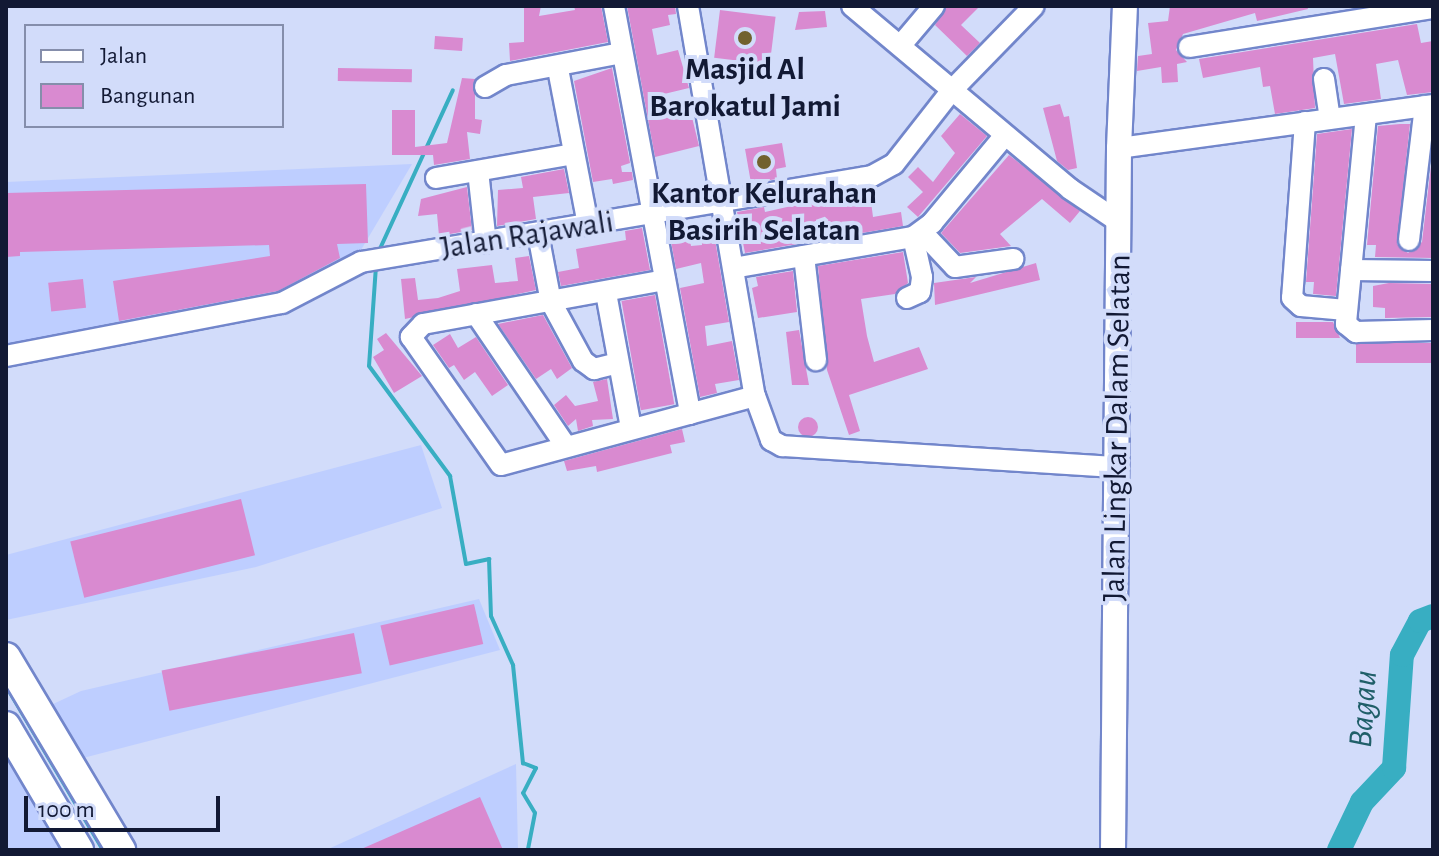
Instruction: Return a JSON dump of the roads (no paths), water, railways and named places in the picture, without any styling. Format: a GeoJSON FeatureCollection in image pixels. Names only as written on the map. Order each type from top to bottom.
{"type":"FeatureCollection","features":[{"type":"Feature","properties":{"kind":"highway"},"geometry":{"type":"LineString","coordinates":[[6,657],[121,850]]}},
{"type":"Feature","properties":{"kind":"highway"},"geometry":{"type":"LineString","coordinates":[[6,726],[79,850]]}},
{"type":"Feature","properties":{"kind":"main road","name":"Jalan Lingkar Dalam Selatan"},"geometry":{"type":"LineString","coordinates":[[1113,850],[1119,148],[1125,6]]}},
{"type":"Feature","properties":{"kind":"street"},"geometry":{"type":"LineString","coordinates":[[614,6],[690,414]]}},
{"type":"Feature","properties":{"kind":"street"},"geometry":{"type":"LineString","coordinates":[[688,6],[755,396],[771,440],[782,446],[1116,467]]}},
{"type":"Feature","properties":{"kind":"street"},"geometry":{"type":"LineString","coordinates":[[852,6],[1085,201],[1119,222]]}},
{"type":"Feature","properties":{"kind":"street"},"geometry":{"type":"LineString","coordinates":[[901,45],[934,6]]}},
{"type":"Feature","properties":{"kind":"street","name":"Jalan Rajawali"},"geometry":{"type":"LineString","coordinates":[[6,356],[282,303],[361,262],[654,215],[885,171],[952,90],[1034,6]]}},
{"type":"Feature","properties":{"kind":"street"},"geometry":{"type":"LineString","coordinates":[[1189,47],[1400,10],[1432,11]]}},
{"type":"Feature","properties":{"kind":"street"},"geometry":{"type":"LineString","coordinates":[[485,87],[506,75],[558,69],[621,53]]}},
{"type":"Feature","properties":{"kind":"street"},"geometry":{"type":"LineString","coordinates":[[558,69],[588,225]]}},
{"type":"Feature","properties":{"kind":"street"},"geometry":{"type":"LineString","coordinates":[[1324,79],[1330,119]]}},
{"type":"Feature","properties":{"kind":"street"},"geometry":{"type":"LineString","coordinates":[[1119,148],[1429,105],[1409,240]]}},
{"type":"Feature","properties":{"kind":"street"},"geometry":{"type":"LineString","coordinates":[[1366,115],[1346,324],[1356,332],[1433,330]]}},
{"type":"Feature","properties":{"kind":"street"},"geometry":{"type":"LineString","coordinates":[[1305,122],[1292,298],[1301,306],[1346,310]]}},
{"type":"Feature","properties":{"kind":"street"},"geometry":{"type":"LineString","coordinates":[[733,268],[917,235],[1005,135]]}},
{"type":"Feature","properties":{"kind":"street"},"geometry":{"type":"LineString","coordinates":[[436,178],[573,154]]}},
{"type":"Feature","properties":{"kind":"street"},"geometry":{"type":"LineString","coordinates":[[478,171],[486,243]]}},
{"type":"Feature","properties":{"kind":"street"},"geometry":{"type":"LineString","coordinates":[[538,234],[551,302],[586,365],[597,369],[618,363]]}},
{"type":"Feature","properties":{"kind":"street"},"geometry":{"type":"LineString","coordinates":[[917,235],[955,267],[1013,259]]}},
{"type":"Feature","properties":{"kind":"street"},"geometry":{"type":"LineString","coordinates":[[907,298],[920,292],[922,277],[917,235]]}},
{"type":"Feature","properties":{"kind":"street"},"geometry":{"type":"LineString","coordinates":[[804,256],[816,360]]}},
{"type":"Feature","properties":{"kind":"street"},"geometry":{"type":"LineString","coordinates":[[1351,270],[1433,271]]}},
{"type":"Feature","properties":{"kind":"street"},"geometry":{"type":"LineString","coordinates":[[665,280],[423,324],[411,337],[501,465],[565,445],[755,396]]}},
{"type":"Feature","properties":{"kind":"street"},"geometry":{"type":"LineString","coordinates":[[606,293],[631,428]]}},
{"type":"Feature","properties":{"kind":"street"},"geometry":{"type":"LineString","coordinates":[[476,314],[565,445]]}},
{"type":"Feature","properties":{"kind":"waterway"},"geometry":{"type":"LineString","coordinates":[[378,253],[453,90]]}},
{"type":"Feature","properties":{"kind":"waterway"},"geometry":{"type":"LineString","coordinates":[[376,266],[369,366],[450,476],[466,564],[489,559],[491,616],[513,665],[523,763],[536,768],[523,793],[535,813],[528,850]]}},
{"type":"Feature","properties":{"kind":"waterway","name":"Bagau"},"geometry":{"type":"LineString","coordinates":[[1339,850],[1362,802],[1394,768],[1402,655],[1420,621],[1433,616]]}},
{"type":"Feature","properties":{"kind":"waterway"},"geometry":{"type":"LineString","coordinates":[[6,686],[103,850]]}},
{"type":"Feature","properties":{"kind":"place","name":"Masjid Al Barokatul Jami"},"geometry":{"type":"Point","coordinates":[745,38]}},
{"type":"Feature","properties":{"kind":"place","name":"Kantor Kelurahan Basirih Selatan"},"geometry":{"type":"Point","coordinates":[764,162]}}]}
